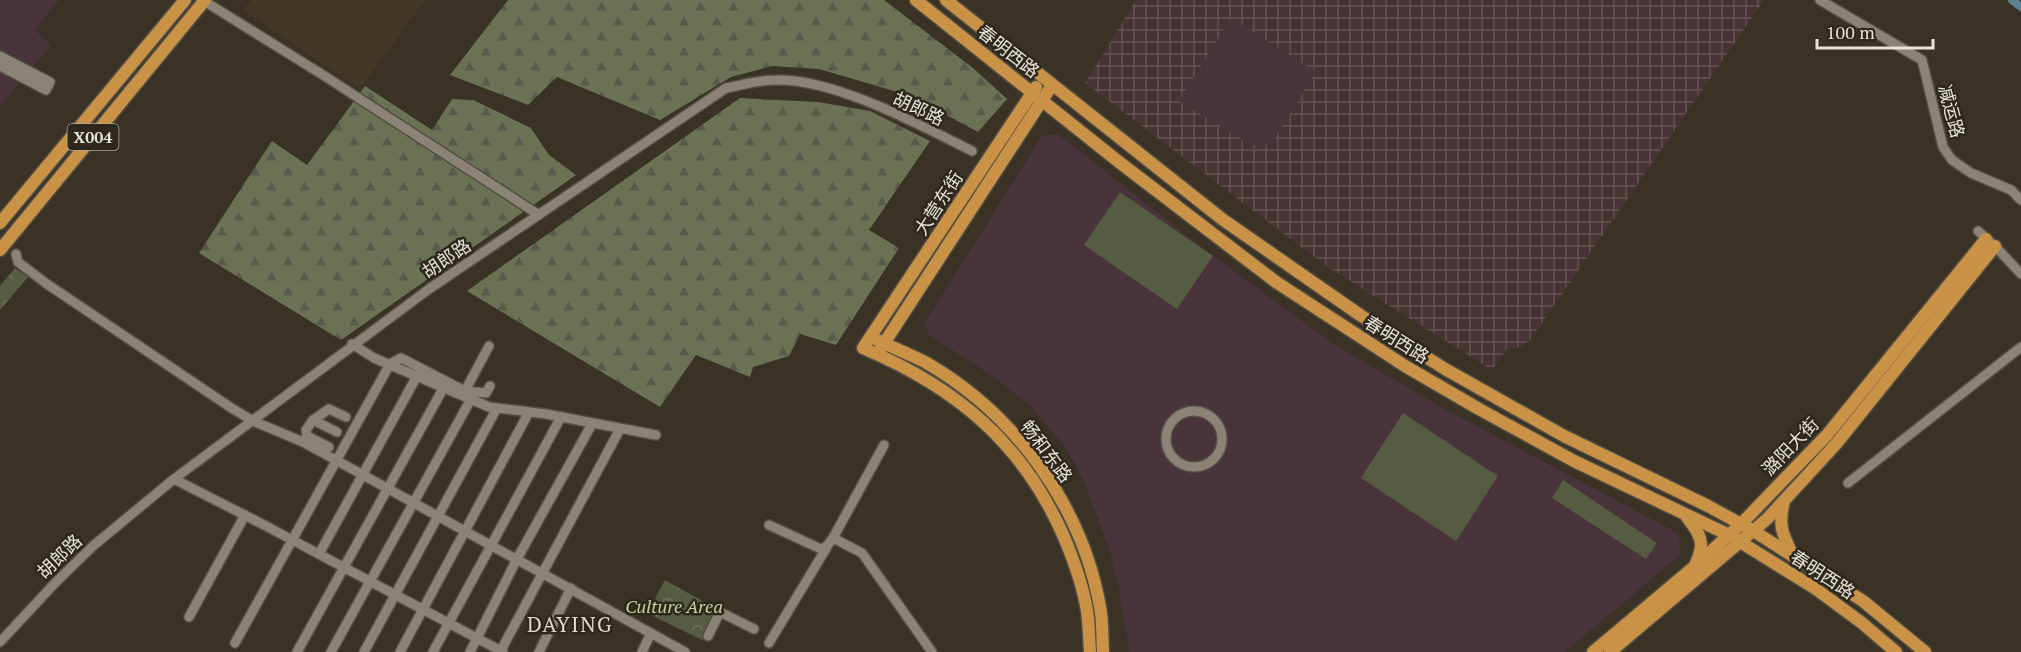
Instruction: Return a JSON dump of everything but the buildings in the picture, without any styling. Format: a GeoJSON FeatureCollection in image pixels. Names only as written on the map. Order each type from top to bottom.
{"type":"FeatureCollection","features":[{"type":"Feature","properties":{"kind":"main road","name":"X004"},"geometry":{"type":"LineString","coordinates":[[0,223],[185,0]]}},
{"type":"Feature","properties":{"kind":"main road","name":"春明西路"},"geometry":{"type":"LineString","coordinates":[[916,0],[1119,162],[1276,282],[1405,366],[1574,460],[1734,539],[1816,589],[1862,622],[1896,652]]}},
{"type":"Feature","properties":{"kind":"main road","name":"春明西路"},"geometry":{"type":"LineString","coordinates":[[946,0],[1222,219],[1360,315],[1444,369],[1564,436],[1747,527],[1863,601],[1925,652]]}},
{"type":"Feature","properties":{"kind":"main road","name":"X004"},"geometry":{"type":"LineString","coordinates":[[0,250],[205,1]]}},
{"type":"Feature","properties":{"kind":"main road","name":"大营东街"},"geometry":{"type":"LineString","coordinates":[[864,348],[1048,81]]}},
{"type":"Feature","properties":{"kind":"main road","name":"大营东街"},"geometry":{"type":"LineString","coordinates":[[880,348],[1037,96]]}},
{"type":"Feature","properties":{"kind":"main road","name":"潞阳大街"},"geometry":{"type":"LineString","coordinates":[[1747,527],[1767,519],[1836,444],[1986,238]]}},
{"type":"Feature","properties":{"kind":"main road","name":"潞阳大街"},"geometry":{"type":"LineString","coordinates":[[1610,652],[1747,527],[1827,435],[1986,238]]}},
{"type":"Feature","properties":{"kind":"main road","name":"畅和东路"},"geometry":{"type":"LineString","coordinates":[[871,337],[880,348],[902,365],[946,392],[992,429],[1018,458],[1055,516],[1075,563],[1098,652]]}},
{"type":"Feature","properties":{"kind":"main road","name":"畅和东路"},"geometry":{"type":"LineString","coordinates":[[864,348],[880,348]]}},
{"type":"Feature","properties":{"kind":"main road"},"geometry":{"type":"LineString","coordinates":[[1784,501],[1780,530],[1793,557]]}},
{"type":"Feature","properties":{"kind":"main road"},"geometry":{"type":"LineString","coordinates":[[1672,508],[1684,507],[1703,517],[1708,514],[1708,506]]}},
{"type":"Feature","properties":{"kind":"main road"},"geometry":{"type":"LineString","coordinates":[[1684,514],[1696,529],[1702,548],[1695,566]]}},
{"type":"Feature","properties":{"kind":"main road","name":"潞阳大街"},"geometry":{"type":"LineString","coordinates":[[1593,652],[1695,566],[1734,539]]}},
{"type":"Feature","properties":{"kind":"street","name":"减运路"},"geometry":{"type":"LineString","coordinates":[[1820,0],[1922,60],[1943,147],[1952,160],[1971,173],[2011,190],[2021,200]]}},
{"type":"Feature","properties":{"kind":"street"},"geometry":{"type":"LineString","coordinates":[[205,1],[539,216]]}},
{"type":"Feature","properties":{"kind":"street"},"geometry":{"type":"LineString","coordinates":[[0,56],[50,82],[46,90],[0,66]]}},
{"type":"Feature","properties":{"kind":"street","name":"胡郎路"},"geometry":{"type":"LineString","coordinates":[[0,642],[93,546],[174,479],[352,344],[429,289],[726,88],[775,80],[803,82],[831,88],[910,120],[972,152]]}},
{"type":"Feature","properties":{"kind":"street"},"geometry":{"type":"LineString","coordinates":[[1986,238],[2021,274]]}},
{"type":"Feature","properties":{"kind":"street"},"geometry":{"type":"LineString","coordinates":[[16,254],[18,262],[47,284],[252,421],[329,447]]}},
{"type":"Feature","properties":{"kind":"street"},"geometry":{"type":"LineString","coordinates":[[352,344],[368,355],[468,395],[486,393],[490,386]]}},
{"type":"Feature","properties":{"kind":"street"},"geometry":{"type":"LineString","coordinates":[[331,652],[414,502],[468,395],[489,346]]}},
{"type":"Feature","properties":{"kind":"street"},"geometry":{"type":"LineString","coordinates":[[1848,483],[2021,347]]}},
{"type":"Feature","properties":{"kind":"street"},"geometry":{"type":"LineString","coordinates":[[235,643],[335,459],[390,364],[401,358],[468,395],[497,408],[561,417],[656,435]]}},
{"type":"Feature","properties":{"kind":"street"},"geometry":{"type":"LineString","coordinates":[[319,554],[417,376]]}},
{"type":"Feature","properties":{"kind":"street"},"geometry":{"type":"LineString","coordinates":[[297,652],[444,387]]}},
{"type":"Feature","properties":{"kind":"street"},"geometry":{"type":"LineString","coordinates":[[364,652],[497,408]]}},
{"type":"Feature","properties":{"kind":"street"},"geometry":{"type":"LineString","coordinates":[[305,439],[306,430],[313,420],[329,409],[346,417]]}},
{"type":"Feature","properties":{"kind":"street"},"geometry":{"type":"LineString","coordinates":[[1191,411],[1200,411],[1215,420],[1222,436],[1221,446],[1217,455],[1210,462],[1192,467],[1182,465],[1174,459],[1166,442],[1167,433],[1175,418],[1191,411]]}},
{"type":"Feature","properties":{"kind":"street"},"geometry":{"type":"LineString","coordinates":[[400,652],[529,412]]}},
{"type":"Feature","properties":{"kind":"street"},"geometry":{"type":"LineString","coordinates":[[434,652],[561,417]]}},
{"type":"Feature","properties":{"kind":"street"},"geometry":{"type":"LineString","coordinates":[[313,420],[337,432]]}},
{"type":"Feature","properties":{"kind":"street"},"geometry":{"type":"LineString","coordinates":[[470,652],[517,558],[592,424]]}},
{"type":"Feature","properties":{"kind":"street"},"geometry":{"type":"LineString","coordinates":[[174,479],[501,652],[620,429]]}},
{"type":"Feature","properties":{"kind":"street"},"geometry":{"type":"LineString","coordinates":[[305,439],[335,459],[685,652]]}},
{"type":"Feature","properties":{"kind":"street"},"geometry":{"type":"LineString","coordinates":[[770,643],[884,445]]}},
{"type":"Feature","properties":{"kind":"street"},"geometry":{"type":"LineString","coordinates":[[189,617],[245,515]]}},
{"type":"Feature","properties":{"kind":"street"},"geometry":{"type":"LineString","coordinates":[[769,525],[821,549],[830,542]]}},
{"type":"Feature","properties":{"kind":"street"},"geometry":{"type":"LineString","coordinates":[[830,542],[862,553],[932,652]]}},
{"type":"Feature","properties":{"kind":"street"},"geometry":{"type":"LineString","coordinates":[[539,652],[571,588]]}},
{"type":"Feature","properties":{"kind":"street"},"geometry":{"type":"LineString","coordinates":[[708,636],[720,612],[754,629]]}},
{"type":"Feature","properties":{"kind":"street"},"geometry":{"type":"LineString","coordinates":[[642,652],[651,633]]}},
{"type":"Feature","properties":{"kind":"shaded area"},"geometry":{"type":"Polygon","coordinates":[[[0,0],[59,0],[35,30],[51,45],[0,106],[0,0]]]}},
{"type":"Feature","properties":{"kind":"shaded area"},"geometry":{"type":"Polygon","coordinates":[[[251,0],[425,0],[360,89],[243,10],[251,0]]]}},
{"type":"Feature","properties":{"kind":"shaded area"},"geometry":{"type":"Polygon","coordinates":[[[1136,0],[1764,0],[1531,339],[1520,347],[1506,350],[1492,370],[1329,268],[1085,83],[1136,0]]]}},
{"type":"Feature","properties":{"kind":"shaded area"},"geometry":{"type":"Polygon","coordinates":[[[1231,18],[1316,72],[1271,144],[1251,145],[1179,101],[1231,18]]]}},
{"type":"Feature","properties":{"kind":"shaded area"},"geometry":{"type":"Polygon","coordinates":[[[1058,134],[1200,246],[1332,343],[1441,407],[1678,533],[1681,554],[1565,652],[1129,652],[1118,584],[1109,549],[1083,479],[1065,447],[1029,404],[992,376],[928,334],[925,322],[1042,136],[1058,134]]]}},
{"type":"Feature","properties":{"kind":"green space"},"geometry":{"type":"Polygon","coordinates":[[[508,0],[884,0],[973,68],[1007,99],[978,132],[911,96],[819,69],[772,66],[731,77],[660,120],[557,77],[528,105],[450,75],[508,0]]]}},
{"type":"Feature","properties":{"kind":"green space"},"geometry":{"type":"Polygon","coordinates":[[[365,86],[432,130],[452,99],[473,100],[531,128],[549,155],[576,175],[341,340],[199,253],[272,141],[307,165],[365,86]]]}},
{"type":"Feature","properties":{"kind":"green space"},"geometry":{"type":"Polygon","coordinates":[[[740,98],[818,102],[870,111],[930,141],[869,230],[899,248],[836,345],[800,334],[789,356],[753,367],[750,377],[696,355],[660,407],[467,291],[740,98]]]}},
{"type":"Feature","properties":{"kind":"green space"},"geometry":{"type":"Polygon","coordinates":[[[1120,192],[1213,256],[1177,309],[1084,245],[1120,192]]]}},
{"type":"Feature","properties":{"kind":"green space"},"geometry":{"type":"Polygon","coordinates":[[[15,268],[28,277],[0,310],[0,286],[15,268]]]}},
{"type":"Feature","properties":{"kind":"green space"},"geometry":{"type":"Polygon","coordinates":[[[1403,413],[1498,476],[1456,541],[1361,478],[1403,413]]]}},
{"type":"Feature","properties":{"kind":"green space"},"geometry":{"type":"Polygon","coordinates":[[[1563,480],[1657,543],[1646,559],[1552,498],[1563,480]]]}},
{"type":"Feature","properties":{"kind":"green space","name":"Culture Area"},"geometry":{"type":"Polygon","coordinates":[[[665,580],[718,610],[702,640],[647,613],[665,580]]]}},
{"type":"Feature","properties":{"kind":"waterway"},"geometry":{"type":"LineString","coordinates":[[2012,0],[2021,7]]}},
{"type":"Feature","properties":{"kind":"district","name":"DAYING"},"geometry":{"type":"Point","coordinates":[570,624]}}]}
